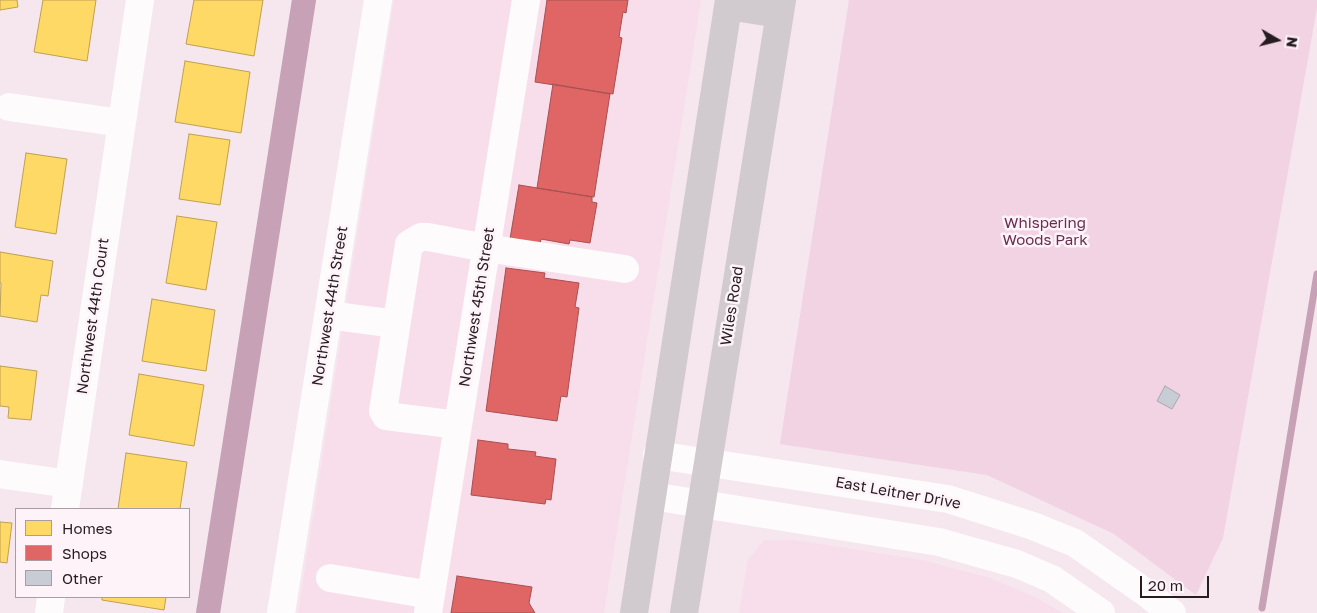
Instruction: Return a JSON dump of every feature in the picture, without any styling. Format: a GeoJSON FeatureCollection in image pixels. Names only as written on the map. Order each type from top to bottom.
{"type":"FeatureCollection","features":[{"type":"Feature","properties":{"kind":"main road"},"geometry":{"type":"LineString","coordinates":[[634,613],[728,3],[781,7]]}},
{"type":"Feature","properties":{"kind":"main road","name":"Wiles Road"},"geometry":{"type":"LineString","coordinates":[[684,613],[781,7]]}},
{"type":"Feature","properties":{"kind":"street","name":"Northwest 44th Court"},"geometry":{"type":"LineString","coordinates":[[67,497],[140,0]]}},
{"type":"Feature","properties":{"kind":"street","name":"Northwest 44th Street"},"geometry":{"type":"LineString","coordinates":[[282,613],[378,0]]}},
{"type":"Feature","properties":{"kind":"street","name":"Northwest 45th Street"},"geometry":{"type":"LineString","coordinates":[[429,604],[526,0]]}},
{"type":"Feature","properties":{"kind":"street"},"geometry":{"type":"LineString","coordinates":[[9,107],[122,122]]}},
{"type":"Feature","properties":{"kind":"street"},"geometry":{"type":"LineString","coordinates":[[458,425],[386,416],[383,411],[409,244],[413,240],[428,237],[486,248],[625,269]]}},
{"type":"Feature","properties":{"kind":"street"},"geometry":{"type":"LineString","coordinates":[[328,315],[396,324]]}},
{"type":"Feature","properties":{"kind":"street","name":"East Leitner Drive"},"geometry":{"type":"LineString","coordinates":[[657,455],[948,499],[1033,526],[1075,543],[1172,613]]}},
{"type":"Feature","properties":{"kind":"street"},"geometry":{"type":"LineString","coordinates":[[0,474],[67,497]]}},
{"type":"Feature","properties":{"kind":"street"},"geometry":{"type":"LineString","coordinates":[[845,526],[851,484]]}},
{"type":"Feature","properties":{"kind":"street"},"geometry":{"type":"LineString","coordinates":[[652,496],[939,542],[1017,564],[1052,579],[1102,613]]}},
{"type":"Feature","properties":{"kind":"street"},"geometry":{"type":"LineString","coordinates":[[1017,564],[1033,526]]}},
{"type":"Feature","properties":{"kind":"street"},"geometry":{"type":"LineString","coordinates":[[330,578],[429,604]]}},
{"type":"Feature","properties":{"kind":"street"},"geometry":{"type":"LineString","coordinates":[[48,613],[51,598]]}},
{"type":"Feature","properties":{"kind":"shaded area"},"geometry":{"type":"Polygon","coordinates":[[[394,0],[701,0],[604,613],[298,613],[394,0]]]}},
{"type":"Feature","properties":{"kind":"shaded area"},"geometry":{"type":"Polygon","coordinates":[[[765,540],[794,540],[922,560],[987,577],[1033,596],[1063,613],[739,613],[748,559],[765,540]]]}},
{"type":"Feature","properties":{"kind":"green space","name":"Whispering Woods Park"},"geometry":{"type":"Polygon","coordinates":[[[849,0],[1317,0],[1223,538],[1196,595],[1114,534],[987,475],[780,444],[849,0]]]}},
{"type":"Feature","properties":{"kind":"building: Homes"},"geometry":{"type":"Polygon","coordinates":[[[0,0],[17,0],[18,7],[0,10],[0,0]]]}},
{"type":"Feature","properties":{"kind":"building: Homes"},"geometry":{"type":"Polygon","coordinates":[[[43,0],[96,0],[87,61],[34,52],[43,0]]]}},
{"type":"Feature","properties":{"kind":"building: Homes"},"geometry":{"type":"Polygon","coordinates":[[[194,0],[263,0],[254,56],[186,44],[194,0]]]}},
{"type":"Feature","properties":{"kind":"building: Homes"},"geometry":{"type":"Polygon","coordinates":[[[185,61],[250,72],[241,133],[175,122],[185,61]]]}},
{"type":"Feature","properties":{"kind":"building: Homes"},"geometry":{"type":"Polygon","coordinates":[[[189,134],[230,140],[220,205],[179,199],[189,134]]]}},
{"type":"Feature","properties":{"kind":"building: Homes"},"geometry":{"type":"Polygon","coordinates":[[[26,153],[67,159],[56,234],[15,227],[26,153]]]}},
{"type":"Feature","properties":{"kind":"building: Homes"},"geometry":{"type":"Polygon","coordinates":[[[177,216],[217,222],[206,290],[166,283],[177,216]]]}},
{"type":"Feature","properties":{"kind":"building: Homes"},"geometry":{"type":"Polygon","coordinates":[[[0,252],[53,261],[48,296],[41,295],[37,322],[0,316],[0,252]]]}},
{"type":"Feature","properties":{"kind":"building: Homes"},"geometry":{"type":"Polygon","coordinates":[[[152,299],[215,310],[206,371],[142,361],[152,299]]]}},
{"type":"Feature","properties":{"kind":"building: Homes"},"geometry":{"type":"Polygon","coordinates":[[[0,366],[37,371],[31,420],[8,418],[9,407],[0,406],[0,366]]]}},
{"type":"Feature","properties":{"kind":"building: Homes"},"geometry":{"type":"Polygon","coordinates":[[[139,374],[204,385],[194,446],[129,435],[139,374]]]}},
{"type":"Feature","properties":{"kind":"building: Homes"},"geometry":{"type":"Polygon","coordinates":[[[126,453],[187,462],[180,508],[118,508],[126,453]]]}},
{"type":"Feature","properties":{"kind":"building: Homes"},"geometry":{"type":"Polygon","coordinates":[[[0,522],[12,523],[7,563],[0,562],[0,522]]]}},
{"type":"Feature","properties":{"kind":"building: Homes"},"geometry":{"type":"Polygon","coordinates":[[[102,598],[166,598],[164,610],[102,600],[102,598]]]}},
{"type":"Feature","properties":{"kind":"building: Shops"},"geometry":{"type":"Polygon","coordinates":[[[547,0],[628,0],[626,13],[623,12],[619,37],[622,38],[613,94],[535,82],[547,0]]]}},
{"type":"Feature","properties":{"kind":"building: Shops"},"geometry":{"type":"Polygon","coordinates":[[[553,84],[610,94],[594,197],[537,188],[553,84]]]}},
{"type":"Feature","properties":{"kind":"building: Shops"},"geometry":{"type":"Polygon","coordinates":[[[519,185],[592,197],[592,202],[597,203],[590,243],[570,240],[569,244],[541,239],[540,244],[510,239],[519,185]]]}},
{"type":"Feature","properties":{"kind":"building: Shops"},"geometry":{"type":"Polygon","coordinates":[[[506,268],[545,273],[544,278],[579,283],[575,307],[579,308],[567,397],[561,396],[557,421],[486,411],[506,268]]]}},
{"type":"Feature","properties":{"kind":"building: Shops"},"geometry":{"type":"Polygon","coordinates":[[[478,440],[508,444],[508,449],[536,452],[535,456],[556,459],[551,500],[546,499],[545,504],[471,495],[478,440]]]}},
{"type":"Feature","properties":{"kind":"building: Shops"},"geometry":{"type":"Polygon","coordinates":[[[457,576],[532,587],[529,603],[535,613],[451,613],[457,576]]]}},
{"type":"Feature","properties":{"kind":"building: Other"},"geometry":{"type":"Polygon","coordinates":[[[1165,386],[1180,395],[1172,409],[1157,401],[1165,386]]]}},
{"type":"Feature","properties":{"kind":"waterway"},"geometry":{"type":"LineString","coordinates":[[208,613],[304,0]]}},
{"type":"Feature","properties":{"kind":"waterway"},"geometry":{"type":"LineString","coordinates":[[1262,608],[1317,274]]}}]}
